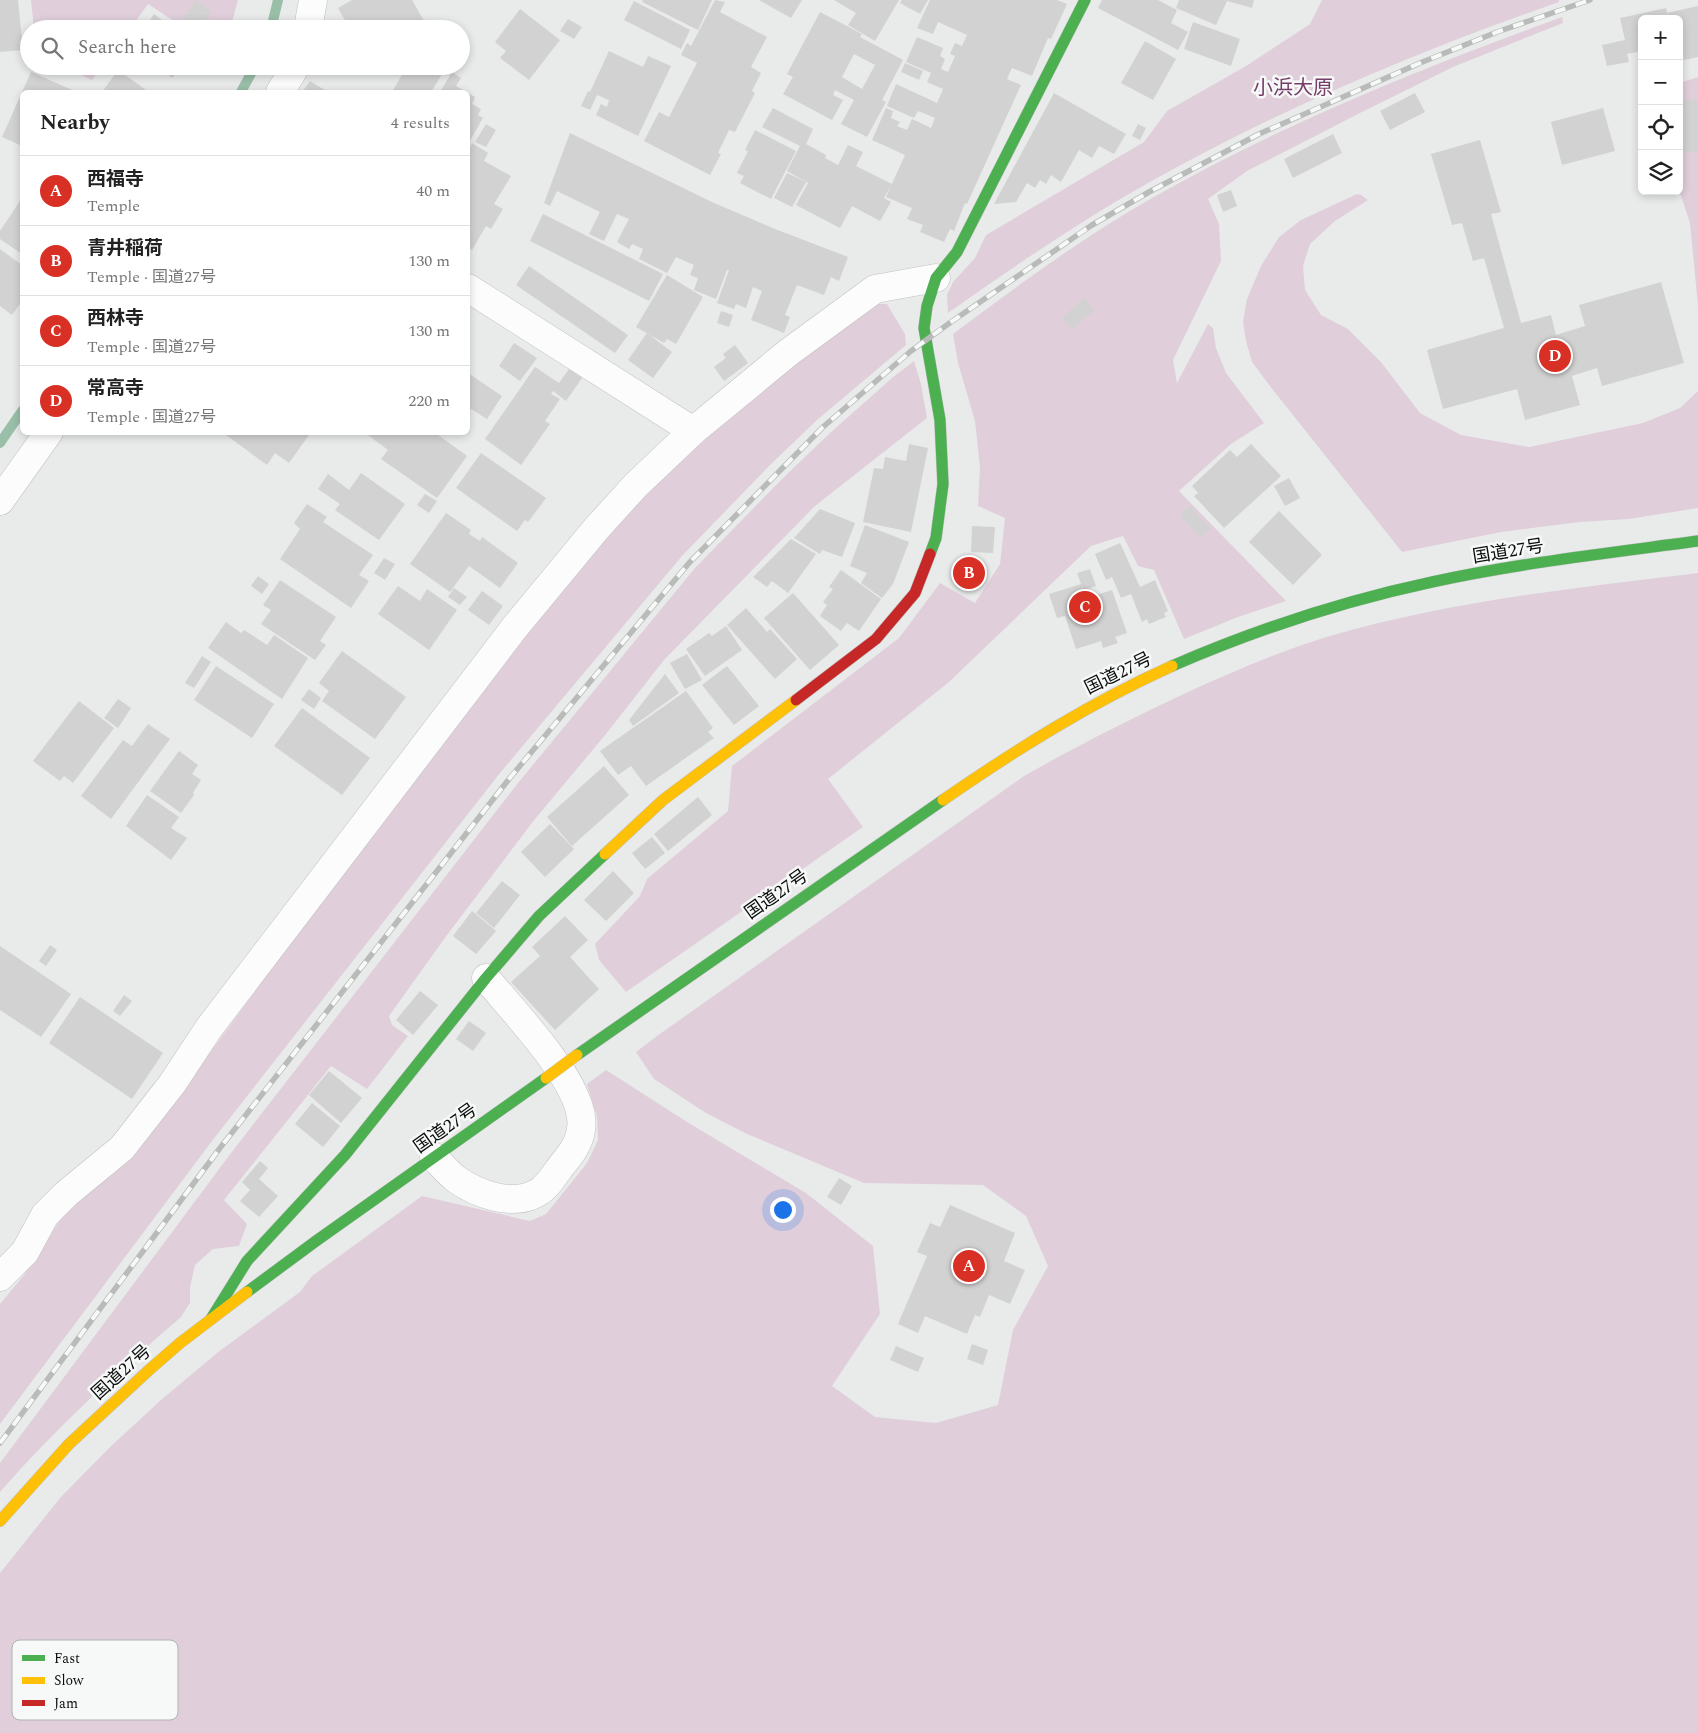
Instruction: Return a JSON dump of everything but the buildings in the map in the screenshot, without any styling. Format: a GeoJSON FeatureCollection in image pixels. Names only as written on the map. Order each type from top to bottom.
{"type":"FeatureCollection","features":[{"type":"Feature","properties":{"kind":"main road"},"geometry":{"type":"LineString","coordinates":[[210,1321],[248,1261],[345,1155],[486,978],[539,916],[663,800],[876,639],[915,593],[936,538],[943,484],[940,420],[924,328],[926,306],[936,278],[957,252],[1085,0]]}},
{"type":"Feature","properties":{"kind":"main road","name":"国道27号"},"geometry":{"type":"LineString","coordinates":[[0,1520],[82,1431],[149,1370],[285,1264],[577,1055],[1006,756],[1060,722],[1152,675],[1251,634],[1394,591],[1462,576],[1521,566],[1698,540]]}},
{"type":"Feature","properties":{"kind":"street"},"geometry":{"type":"LineString","coordinates":[[310,20],[313,0]]}},
{"type":"Feature","properties":{"kind":"street"},"geometry":{"type":"LineString","coordinates":[[281,90],[290,75]]}},
{"type":"Feature","properties":{"kind":"street"},"geometry":{"type":"LineString","coordinates":[[0,1278],[25,1252],[45,1215],[66,1194],[122,1148],[172,1084],[209,1028],[515,627],[636,485],[693,431],[789,352],[875,288],[936,278]]}},
{"type":"Feature","properties":{"kind":"street"},"geometry":{"type":"LineString","coordinates":[[470,289],[693,431]]}},
{"type":"Feature","properties":{"kind":"street"},"geometry":{"type":"LineString","coordinates":[[0,501],[47,435]]}},
{"type":"Feature","properties":{"kind":"street"},"geometry":{"type":"LineString","coordinates":[[434,1157],[454,1177],[470,1189],[506,1200],[525,1198],[539,1193],[568,1159],[581,1136],[581,1118],[575,1093],[543,1047],[486,978]]}},
{"type":"Feature","properties":{"kind":"shaded area"},"geometry":{"type":"Polygon","coordinates":[[[31,0],[238,0],[232,20],[172,20],[148,4],[136,20],[33,20],[31,0]]]}},
{"type":"Feature","properties":{"kind":"shaded area"},"geometry":{"type":"Polygon","coordinates":[[[1322,0],[1559,0],[1559,2],[1454,41],[1349,84],[1197,156],[1122,198],[1072,229],[948,313],[947,295],[953,282],[975,258],[986,235],[1144,142],[1167,111],[1246,66],[1310,24],[1322,0]]]}},
{"type":"Feature","properties":{"kind":"shaded area"},"geometry":{"type":"Polygon","coordinates":[[[1562,17],[1563,23],[1453,67],[1247,171],[1208,199],[1219,224],[1221,261],[1173,360],[1177,383],[1208,324],[1213,328],[1216,348],[1226,373],[1264,423],[1231,444],[1179,491],[1286,601],[1238,617],[1184,639],[1154,570],[1138,566],[1123,536],[1091,546],[949,682],[828,779],[863,827],[626,992],[599,960],[595,944],[640,896],[647,879],[728,811],[732,766],[899,638],[940,583],[975,603],[1000,564],[1005,518],[978,506],[980,468],[975,421],[958,363],[953,334],[1026,280],[1100,229],[1201,171],[1353,99],[1457,56],[1562,17]]]}},
{"type":"Feature","properties":{"kind":"shaded area"},"geometry":{"type":"Polygon","coordinates":[[[81,75],[96,75],[92,80],[81,75]]]}},
{"type":"Feature","properties":{"kind":"shaded area"},"geometry":{"type":"Polygon","coordinates":[[[1698,77],[1698,306],[1690,223],[1681,195],[1683,195],[1683,82],[1698,77]]]}},
{"type":"Feature","properties":{"kind":"shaded area"},"geometry":{"type":"Polygon","coordinates":[[[1357,194],[1368,200],[1335,221],[1310,244],[1303,266],[1305,290],[1321,315],[1348,329],[1381,362],[1420,413],[1461,435],[1529,447],[1643,423],[1680,408],[1698,391],[1698,508],[1629,519],[1580,522],[1501,532],[1402,552],[1252,362],[1243,322],[1247,299],[1261,266],[1279,237],[1301,220],[1357,194]]]}},
{"type":"Feature","properties":{"kind":"shaded area"},"geometry":{"type":"Polygon","coordinates":[[[874,304],[887,304],[905,334],[906,345],[817,420],[770,465],[682,556],[500,773],[212,1141],[0,1424],[0,1304],[24,1275],[66,1211],[180,1093],[359,851],[524,634],[641,495],[699,441],[794,364],[874,304]]]}},
{"type":"Feature","properties":{"kind":"shaded area"},"geometry":{"type":"Polygon","coordinates":[[[914,361],[921,384],[927,418],[815,506],[664,660],[606,734],[535,819],[447,935],[389,1016],[392,1025],[408,1036],[367,1089],[331,1066],[224,1200],[247,1224],[239,1246],[213,1249],[195,1265],[190,1287],[190,1303],[181,1317],[88,1401],[43,1445],[0,1492],[0,1463],[231,1153],[518,783],[695,568],[830,433],[914,361]]]}},
{"type":"Feature","properties":{"kind":"shaded area"},"geometry":{"type":"Polygon","coordinates":[[[1698,573],[1698,1733],[0,1733],[0,1573],[60,1498],[109,1448],[161,1400],[217,1353],[300,1292],[312,1276],[422,1196],[530,1221],[546,1214],[587,1163],[598,1140],[597,1117],[587,1084],[606,1070],[687,1122],[806,1193],[873,1246],[880,1314],[832,1386],[875,1417],[936,1423],[998,1405],[1013,1330],[1048,1266],[1026,1216],[983,1185],[864,1183],[747,1134],[706,1113],[654,1079],[636,1052],[1024,776],[1145,713],[1256,662],[1330,636],[1375,624],[1466,605],[1605,584],[1698,573]]]}},
{"type":"Feature","properties":{"kind":"waterway"},"geometry":{"type":"LineString","coordinates":[[273,20],[278,0]]}},
{"type":"Feature","properties":{"kind":"waterway"},"geometry":{"type":"LineString","coordinates":[[242,90],[250,75]]}},
{"type":"Feature","properties":{"kind":"waterway"},"geometry":{"type":"LineString","coordinates":[[0,443],[20,414]]}},
{"type":"Feature","properties":{"kind":"railway"},"geometry":{"type":"LineString","coordinates":[[0,1443],[220,1148],[509,779],[689,563],[823,427],[911,351],[951,322],[1092,225],[1149,192],[1259,134],[1420,63],[1497,32],[1590,0]]}},
{"type":"Feature","properties":{"kind":"traffic: fast"},"geometry":{"type":"LineString","coordinates":[[930,554],[936,538],[943,484],[940,420],[924,328],[927,306],[936,278],[957,252],[1085,0]]}},
{"type":"Feature","properties":{"kind":"traffic: fast"},"geometry":{"type":"LineString","coordinates":[[1172,666],[1235,640],[1333,607],[1432,582],[1531,564],[1698,541]]}},
{"type":"Feature","properties":{"kind":"traffic: fast"},"geometry":{"type":"LineString","coordinates":[[577,1055],[943,800]]}},
{"type":"Feature","properties":{"kind":"traffic: fast"},"geometry":{"type":"LineString","coordinates":[[211,1319],[247,1261],[345,1155],[486,978],[539,916],[605,854]]}},
{"type":"Feature","properties":{"kind":"traffic: fast"},"geometry":{"type":"LineString","coordinates":[[247,1292],[546,1078]]}},
{"type":"Feature","properties":{"kind":"traffic: slow"},"geometry":{"type":"LineString","coordinates":[[943,800],[998,763],[1083,711],[1172,666]]}},
{"type":"Feature","properties":{"kind":"traffic: slow"},"geometry":{"type":"LineString","coordinates":[[605,854],[663,800],[796,700]]}},
{"type":"Feature","properties":{"kind":"traffic: slow"},"geometry":{"type":"LineString","coordinates":[[546,1078],[577,1055]]}},
{"type":"Feature","properties":{"kind":"traffic: slow"},"geometry":{"type":"LineString","coordinates":[[0,1521],[69,1444],[180,1343],[247,1292]]}},
{"type":"Feature","properties":{"kind":"traffic: jam"},"geometry":{"type":"LineString","coordinates":[[796,700],[876,639],[915,593],[930,554]]}},
{"type":"Feature","properties":{"kind":"place","name":"常高寺"},"geometry":{"type":"Point","coordinates":[1555,356]}},
{"type":"Feature","properties":{"kind":"place","name":"青井稲荷"},"geometry":{"type":"Point","coordinates":[969,573]}},
{"type":"Feature","properties":{"kind":"place","name":"西林寺"},"geometry":{"type":"Point","coordinates":[1085,607]}},
{"type":"Feature","properties":{"kind":"place","name":"西福寺"},"geometry":{"type":"Point","coordinates":[969,1266]}},
{"type":"Feature","properties":{"kind":"district","name":"小浜大原"},"geometry":{"type":"Point","coordinates":[1293,87]}}]}
